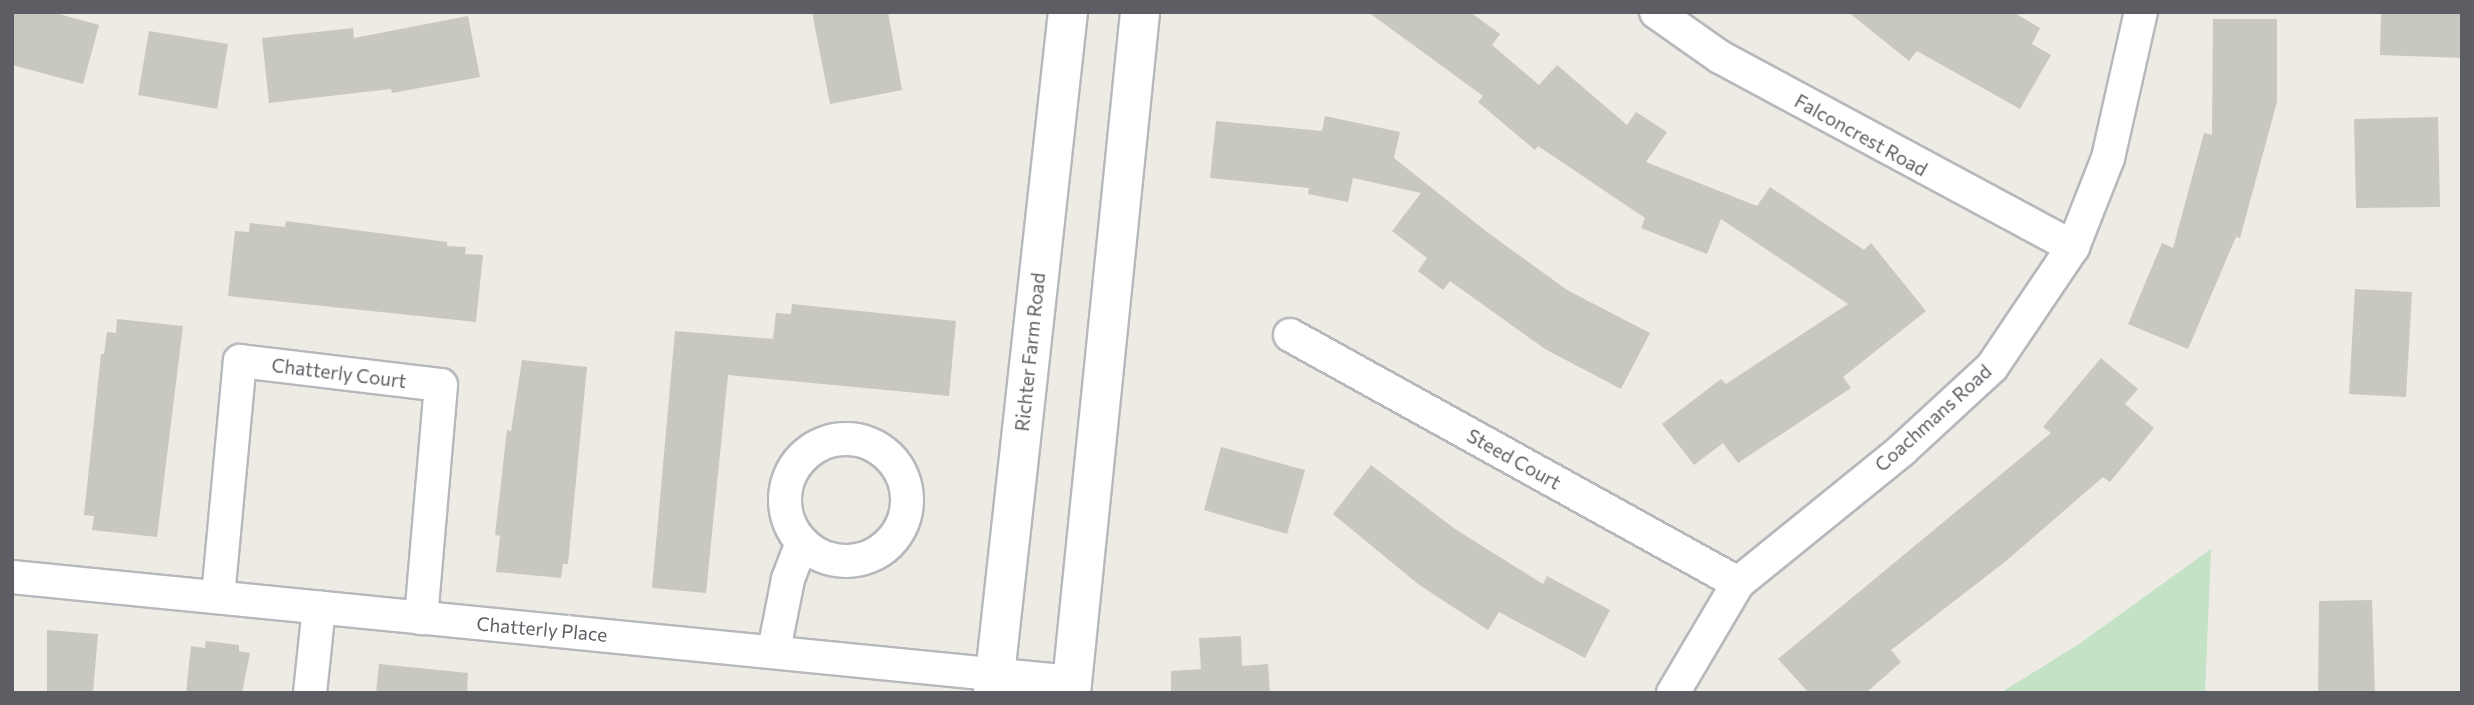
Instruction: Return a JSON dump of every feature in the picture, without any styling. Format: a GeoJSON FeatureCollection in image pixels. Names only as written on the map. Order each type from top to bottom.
{"type":"FeatureCollection","features":[{"type":"Feature","properties":{"kind":"main road","name":"Richter Farm Road"},"geometry":{"type":"LineString","coordinates":[[994,683],[1068,12]]}},
{"type":"Feature","properties":{"kind":"main road"},"geometry":{"type":"LineString","coordinates":[[1072,687],[1140,12]]}},
{"type":"Feature","properties":{"kind":"street","name":"Falconcrest Road"},"geometry":{"type":"LineString","coordinates":[[1656,12],[1720,57],[2073,247]]}},
{"type":"Feature","properties":{"kind":"street","name":"Coachmans Road"},"geometry":{"type":"LineString","coordinates":[[1672,693],[1738,583],[1902,450],[1992,366],[2073,247],[2108,158],[2141,12]]}},
{"type":"Feature","properties":{"kind":"street","name":"Steed Court"},"geometry":{"type":"LineString","coordinates":[[1290,335],[1738,583]]}},
{"type":"Feature","properties":{"kind":"street","name":"Chatterly Court"},"geometry":{"type":"LineString","coordinates":[[218,597],[240,362],[441,385],[421,618]]}},
{"type":"Feature","properties":{"kind":"street"},"geometry":{"type":"LineString","coordinates":[[775,650],[788,579],[802,543]]}},
{"type":"Feature","properties":{"kind":"street","name":"Chatterly Place"},"geometry":{"type":"LineString","coordinates":[[12,577],[775,650],[994,683],[1072,687]]}},
{"type":"Feature","properties":{"kind":"street"},"geometry":{"type":"LineString","coordinates":[[310,693],[319,607]]}},
{"type":"Feature","properties":{"kind":"green space"},"geometry":{"type":"Polygon","coordinates":[[[2211,549],[2205,693],[2000,693],[2079,644],[2211,549]]]}},
{"type":"Feature","properties":{"kind":"building"},"geometry":{"type":"Polygon","coordinates":[[[12,12],[52,12],[99,25],[83,84],[12,65],[12,12]]]}},
{"type":"Feature","properties":{"kind":"building"},"geometry":{"type":"Polygon","coordinates":[[[812,12],[888,12],[902,90],[830,104],[812,12]]]}},
{"type":"Feature","properties":{"kind":"building"},"geometry":{"type":"Polygon","coordinates":[[[1368,12],[1470,12],[1500,34],[1492,45],[1539,85],[1557,65],[1627,125],[1636,112],[1667,132],[1646,162],[1757,206],[1770,187],[1864,250],[1871,243],[1926,311],[1843,377],[1851,388],[1738,463],[1723,443],[1694,465],[1662,424],[1721,379],[1726,384],[1848,304],[1721,219],[1707,254],[1641,228],[1645,218],[1538,146],[1535,150],[1478,102],[1483,96],[1368,12]]]}},
{"type":"Feature","properties":{"kind":"building"},"geometry":{"type":"Polygon","coordinates":[[[1848,12],[2013,12],[2040,28],[2032,44],[2051,55],[2020,109],[1917,51],[1909,61],[1848,12]]]}},
{"type":"Feature","properties":{"kind":"building"},"geometry":{"type":"Polygon","coordinates":[[[2381,12],[2462,12],[2462,58],[2380,55],[2381,12]]]}},
{"type":"Feature","properties":{"kind":"building"},"geometry":{"type":"Polygon","coordinates":[[[468,16],[480,77],[392,93],[391,89],[269,103],[262,38],[353,28],[354,38],[468,16]]]}},
{"type":"Feature","properties":{"kind":"building"},"geometry":{"type":"Polygon","coordinates":[[[2213,19],[2277,19],[2277,102],[2240,238],[2236,237],[2188,349],[2128,324],[2162,243],[2173,248],[2204,133],[2212,135],[2213,19]]]}},
{"type":"Feature","properties":{"kind":"building"},"geometry":{"type":"Polygon","coordinates":[[[149,31],[228,44],[217,109],[138,95],[149,31]]]}},
{"type":"Feature","properties":{"kind":"building"},"geometry":{"type":"Polygon","coordinates":[[[1325,116],[1400,132],[1394,158],[1487,232],[1567,290],[1650,333],[1621,389],[1545,349],[1450,281],[1443,290],[1418,271],[1427,258],[1392,231],[1421,193],[1353,178],[1348,202],[1308,194],[1309,188],[1210,178],[1216,121],[1322,131],[1325,116]]]}},
{"type":"Feature","properties":{"kind":"building"},"geometry":{"type":"Polygon","coordinates":[[[2438,117],[2440,207],[2356,208],[2354,119],[2438,117]]]}},
{"type":"Feature","properties":{"kind":"building"},"geometry":{"type":"Polygon","coordinates":[[[286,221],[447,242],[447,246],[466,247],[465,254],[483,255],[476,322],[228,296],[235,231],[249,232],[250,223],[285,227],[286,221]]]}},
{"type":"Feature","properties":{"kind":"building"},"geometry":{"type":"Polygon","coordinates":[[[2355,289],[2412,292],[2406,397],[2349,394],[2355,289]]]}},
{"type":"Feature","properties":{"kind":"building"},"geometry":{"type":"Polygon","coordinates":[[[792,304],[956,321],[949,396],[728,375],[706,593],[652,588],[675,331],[773,339],[776,313],[791,314],[792,304]]]}},
{"type":"Feature","properties":{"kind":"building"},"geometry":{"type":"Polygon","coordinates":[[[117,319],[183,326],[157,537],[92,530],[94,516],[84,515],[101,354],[104,354],[107,332],[116,333],[117,319]]]}},
{"type":"Feature","properties":{"kind":"building"},"geometry":{"type":"Polygon","coordinates":[[[2101,358],[2138,389],[2125,404],[2154,428],[2110,482],[2103,477],[2006,561],[1891,650],[1901,662],[1866,693],[1809,693],[1778,659],[2051,433],[2043,427],[2101,358]]]}},
{"type":"Feature","properties":{"kind":"building"},"geometry":{"type":"Polygon","coordinates":[[[522,360],[587,367],[568,564],[563,564],[561,578],[496,572],[500,536],[495,535],[507,430],[511,431],[522,360]]]}},
{"type":"Feature","properties":{"kind":"building"},"geometry":{"type":"Polygon","coordinates":[[[1221,447],[1305,470],[1287,534],[1204,510],[1221,447]]]}},
{"type":"Feature","properties":{"kind":"building"},"geometry":{"type":"Polygon","coordinates":[[[1371,465],[1455,529],[1543,584],[1547,576],[1610,610],[1585,658],[1499,612],[1488,630],[1418,584],[1333,514],[1371,465]]]}},
{"type":"Feature","properties":{"kind":"building"},"geometry":{"type":"Polygon","coordinates":[[[2372,600],[2375,693],[2318,693],[2319,601],[2372,600]]]}},
{"type":"Feature","properties":{"kind":"building"},"geometry":{"type":"Polygon","coordinates":[[[47,630],[98,634],[93,693],[47,693],[47,630]]]}},
{"type":"Feature","properties":{"kind":"building"},"geometry":{"type":"Polygon","coordinates":[[[1241,636],[1242,666],[1268,664],[1270,693],[1171,693],[1171,671],[1201,669],[1199,638],[1241,636]]]}},
{"type":"Feature","properties":{"kind":"building"},"geometry":{"type":"Polygon","coordinates":[[[206,641],[239,645],[239,651],[250,653],[242,693],[186,693],[191,646],[205,648],[206,641]]]}},
{"type":"Feature","properties":{"kind":"building"},"geometry":{"type":"Polygon","coordinates":[[[379,664],[468,673],[467,693],[376,693],[379,664]]]}}]}
